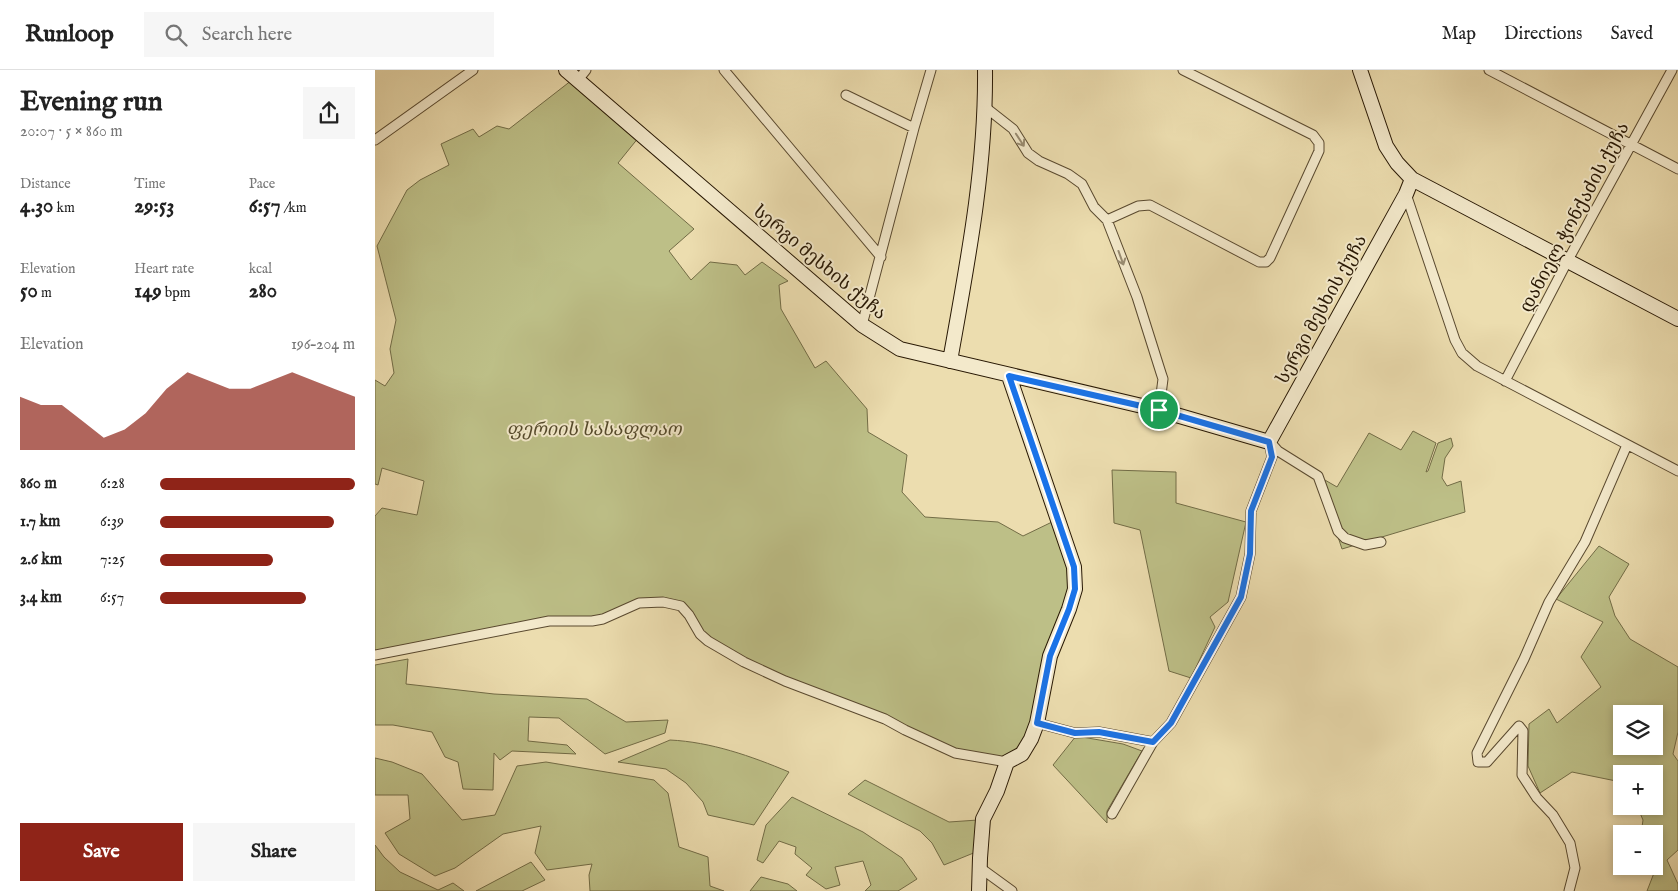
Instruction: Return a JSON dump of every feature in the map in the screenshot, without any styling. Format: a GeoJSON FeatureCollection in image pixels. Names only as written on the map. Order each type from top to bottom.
{"type":"FeatureCollection","features":[{"type":"Feature","properties":{"kind":"street"},"geometry":{"type":"LineString","coordinates":[[375,140],[473,70]]}},
{"type":"Feature","properties":{"kind":"street","name":"სერგი მესხის ქუჩა"},"geometry":{"type":"LineString","coordinates":[[566,70],[582,75],[862,325],[900,349],[1159,410],[1269,442],[1278,451],[1318,476],[1338,530],[1345,538],[1365,545],[1381,542]]}},
{"type":"Feature","properties":{"kind":"street"},"geometry":{"type":"LineString","coordinates":[[724,70],[881,256]]}},
{"type":"Feature","properties":{"kind":"street"},"geometry":{"type":"LineString","coordinates":[[862,325],[931,70]]}},
{"type":"Feature","properties":{"kind":"street"},"geometry":{"type":"LineString","coordinates":[[949,361],[973,230],[981,168],[985,107],[985,70]]}},
{"type":"Feature","properties":{"kind":"street"},"geometry":{"type":"LineString","coordinates":[[1107,220],[1138,206],[1150,205],[1259,262],[1266,262],[1270,258],[1319,151],[1319,143],[1313,135],[1183,70]]}},
{"type":"Feature","properties":{"kind":"street"},"geometry":{"type":"LineString","coordinates":[[1360,70],[1386,146],[1397,163],[1412,179],[1678,318]]}},
{"type":"Feature","properties":{"kind":"street"},"geometry":{"type":"LineString","coordinates":[[1489,70],[1678,169]]}},
{"type":"Feature","properties":{"kind":"street","name":"დანიელ ჭონქაძის ქუჩა"},"geometry":{"type":"LineString","coordinates":[[1505,381],[1567,260],[1672,70]]}},
{"type":"Feature","properties":{"kind":"street"},"geometry":{"type":"LineString","coordinates":[[846,95],[914,128]]}},
{"type":"Feature","properties":{"kind":"street"},"geometry":{"type":"LineString","coordinates":[[985,107],[1013,129],[1028,152],[1039,161],[1068,174],[1082,184],[1094,207],[1107,220],[1137,297],[1163,379],[1159,410]]}},
{"type":"Feature","properties":{"kind":"street","name":"სერგი მესხის ქუჩა"},"geometry":{"type":"LineString","coordinates":[[1269,442],[1406,194],[1412,179]]}},
{"type":"Feature","properties":{"kind":"street"},"geometry":{"type":"LineString","coordinates":[[1406,194],[1455,340],[1462,353],[1477,366],[1678,471]]}},
{"type":"Feature","properties":{"kind":"street"},"geometry":{"type":"LineString","coordinates":[[375,656],[549,622],[598,620],[639,603],[663,602],[681,606],[689,615],[700,634],[708,642],[744,662],[785,681],[885,719],[955,753],[1007,762],[1022,754],[1031,739],[1037,723],[1050,656],[1075,589],[1074,567],[1009,376]]}},
{"type":"Feature","properties":{"kind":"street"},"geometry":{"type":"LineString","coordinates":[[1112,814],[1153,742],[1171,723],[1241,597],[1250,554],[1251,511],[1272,457],[1269,442]]}},
{"type":"Feature","properties":{"kind":"street"},"geometry":{"type":"LineString","coordinates":[[1569,891],[1575,868],[1570,843],[1553,815],[1537,798],[1522,775],[1523,731],[1519,726],[1487,762],[1478,762],[1477,753],[1524,659],[1549,602],[1585,542],[1627,445]]}},
{"type":"Feature","properties":{"kind":"street"},"geometry":{"type":"LineString","coordinates":[[1037,723],[1075,733],[1099,732],[1153,742]]}},
{"type":"Feature","properties":{"kind":"street"},"geometry":{"type":"LineString","coordinates":[[979,891],[983,819],[997,791],[1007,762]]}},
{"type":"Feature","properties":{"kind":"street"},"geometry":{"type":"LineString","coordinates":[[979,867],[1012,891]]}},
{"type":"Feature","properties":{"kind":"green space","name":"ფერიის სასაფლაო"},"geometry":{"type":"Polygon","coordinates":[[[572,80],[639,137],[618,163],[694,229],[669,251],[691,280],[710,262],[737,265],[745,275],[762,262],[788,281],[779,285],[781,309],[815,368],[826,361],[867,409],[868,432],[907,455],[902,492],[925,517],[998,522],[1023,536],[1052,522],[1074,567],[1037,723],[1007,762],[955,753],[785,679],[710,640],[690,614],[663,600],[603,618],[549,620],[375,654],[375,516],[382,508],[417,515],[424,481],[382,468],[378,485],[375,484],[375,380],[385,386],[394,373],[390,349],[396,320],[377,246],[407,190],[420,180],[449,165],[441,144],[473,129],[479,137],[497,126],[509,129],[572,80]]]}},
{"type":"Feature","properties":{"kind":"green space"},"geometry":{"type":"Polygon","coordinates":[[[1413,431],[1436,443],[1426,472],[1438,443],[1451,438],[1453,446],[1445,458],[1442,478],[1447,486],[1461,481],[1465,512],[1342,549],[1318,476],[1337,487],[1369,433],[1401,450],[1413,431]]]}},
{"type":"Feature","properties":{"kind":"green space"},"geometry":{"type":"Polygon","coordinates":[[[1112,470],[1176,472],[1176,503],[1246,522],[1228,602],[1210,617],[1215,627],[1191,678],[1169,671],[1140,530],[1114,523],[1112,470]]]}},
{"type":"Feature","properties":{"kind":"green space"},"geometry":{"type":"Polygon","coordinates":[[[1599,546],[1629,564],[1609,597],[1615,616],[1630,639],[1678,667],[1678,732],[1673,754],[1678,761],[1678,850],[1667,860],[1678,884],[1678,891],[1647,891],[1653,875],[1663,875],[1663,825],[1642,825],[1641,815],[1663,815],[1663,765],[1613,765],[1613,780],[1572,772],[1540,793],[1528,766],[1529,724],[1549,709],[1557,723],[1601,687],[1581,657],[1603,622],[1556,599],[1599,546]]]}},
{"type":"Feature","properties":{"kind":"green space"},"geometry":{"type":"Polygon","coordinates":[[[408,659],[406,684],[494,694],[587,699],[626,722],[668,720],[665,733],[605,754],[559,718],[529,717],[528,741],[567,745],[576,754],[512,751],[500,760],[494,753],[493,790],[463,789],[458,762],[445,757],[432,732],[393,725],[375,725],[375,665],[408,659]]]}},
{"type":"Feature","properties":{"kind":"green space"},"geometry":{"type":"Polygon","coordinates":[[[1076,736],[1123,744],[1142,751],[1107,811],[1107,823],[1053,765],[1076,736]]]}},
{"type":"Feature","properties":{"kind":"green space"},"geometry":{"type":"Polygon","coordinates":[[[670,740],[685,741],[731,751],[789,772],[754,825],[708,815],[703,802],[686,783],[666,769],[618,762],[670,740]]]}},
{"type":"Feature","properties":{"kind":"green space"},"geometry":{"type":"Polygon","coordinates":[[[375,758],[392,762],[422,774],[462,820],[495,815],[517,766],[546,762],[654,780],[668,793],[679,847],[708,857],[710,886],[724,891],[590,891],[589,875],[592,864],[547,870],[535,853],[541,826],[503,834],[455,868],[435,876],[399,854],[385,833],[410,819],[408,795],[375,795],[375,758]]]}},
{"type":"Feature","properties":{"kind":"green space"},"geometry":{"type":"Polygon","coordinates":[[[865,780],[949,822],[978,820],[976,852],[944,865],[932,843],[920,831],[848,794],[865,780]]]}},
{"type":"Feature","properties":{"kind":"green space"},"geometry":{"type":"Polygon","coordinates":[[[792,797],[863,832],[902,858],[917,879],[898,891],[865,891],[871,885],[863,861],[835,867],[840,885],[826,889],[806,875],[812,868],[795,854],[796,847],[779,841],[763,863],[757,860],[766,825],[792,797]]]}},
{"type":"Feature","properties":{"kind":"green space"},"geometry":{"type":"Polygon","coordinates":[[[375,845],[384,857],[400,872],[438,890],[453,883],[464,891],[375,891],[375,845]]]}},
{"type":"Feature","properties":{"kind":"green space"},"geometry":{"type":"Polygon","coordinates":[[[531,862],[545,880],[522,891],[476,891],[531,862]]]}},
{"type":"Feature","properties":{"kind":"green space"},"geometry":{"type":"Polygon","coordinates":[[[761,877],[788,884],[797,891],[750,891],[761,877]]]}},
{"type":"Feature","properties":{"kind":"route"},"geometry":{"type":"LineString","coordinates":[[1009,376],[1159,410],[1269,442],[1272,457],[1251,511],[1250,554],[1241,597],[1171,723],[1153,742],[1099,732],[1075,733],[1037,723],[1050,656],[1075,589],[1074,567],[1009,376]]}}]}
